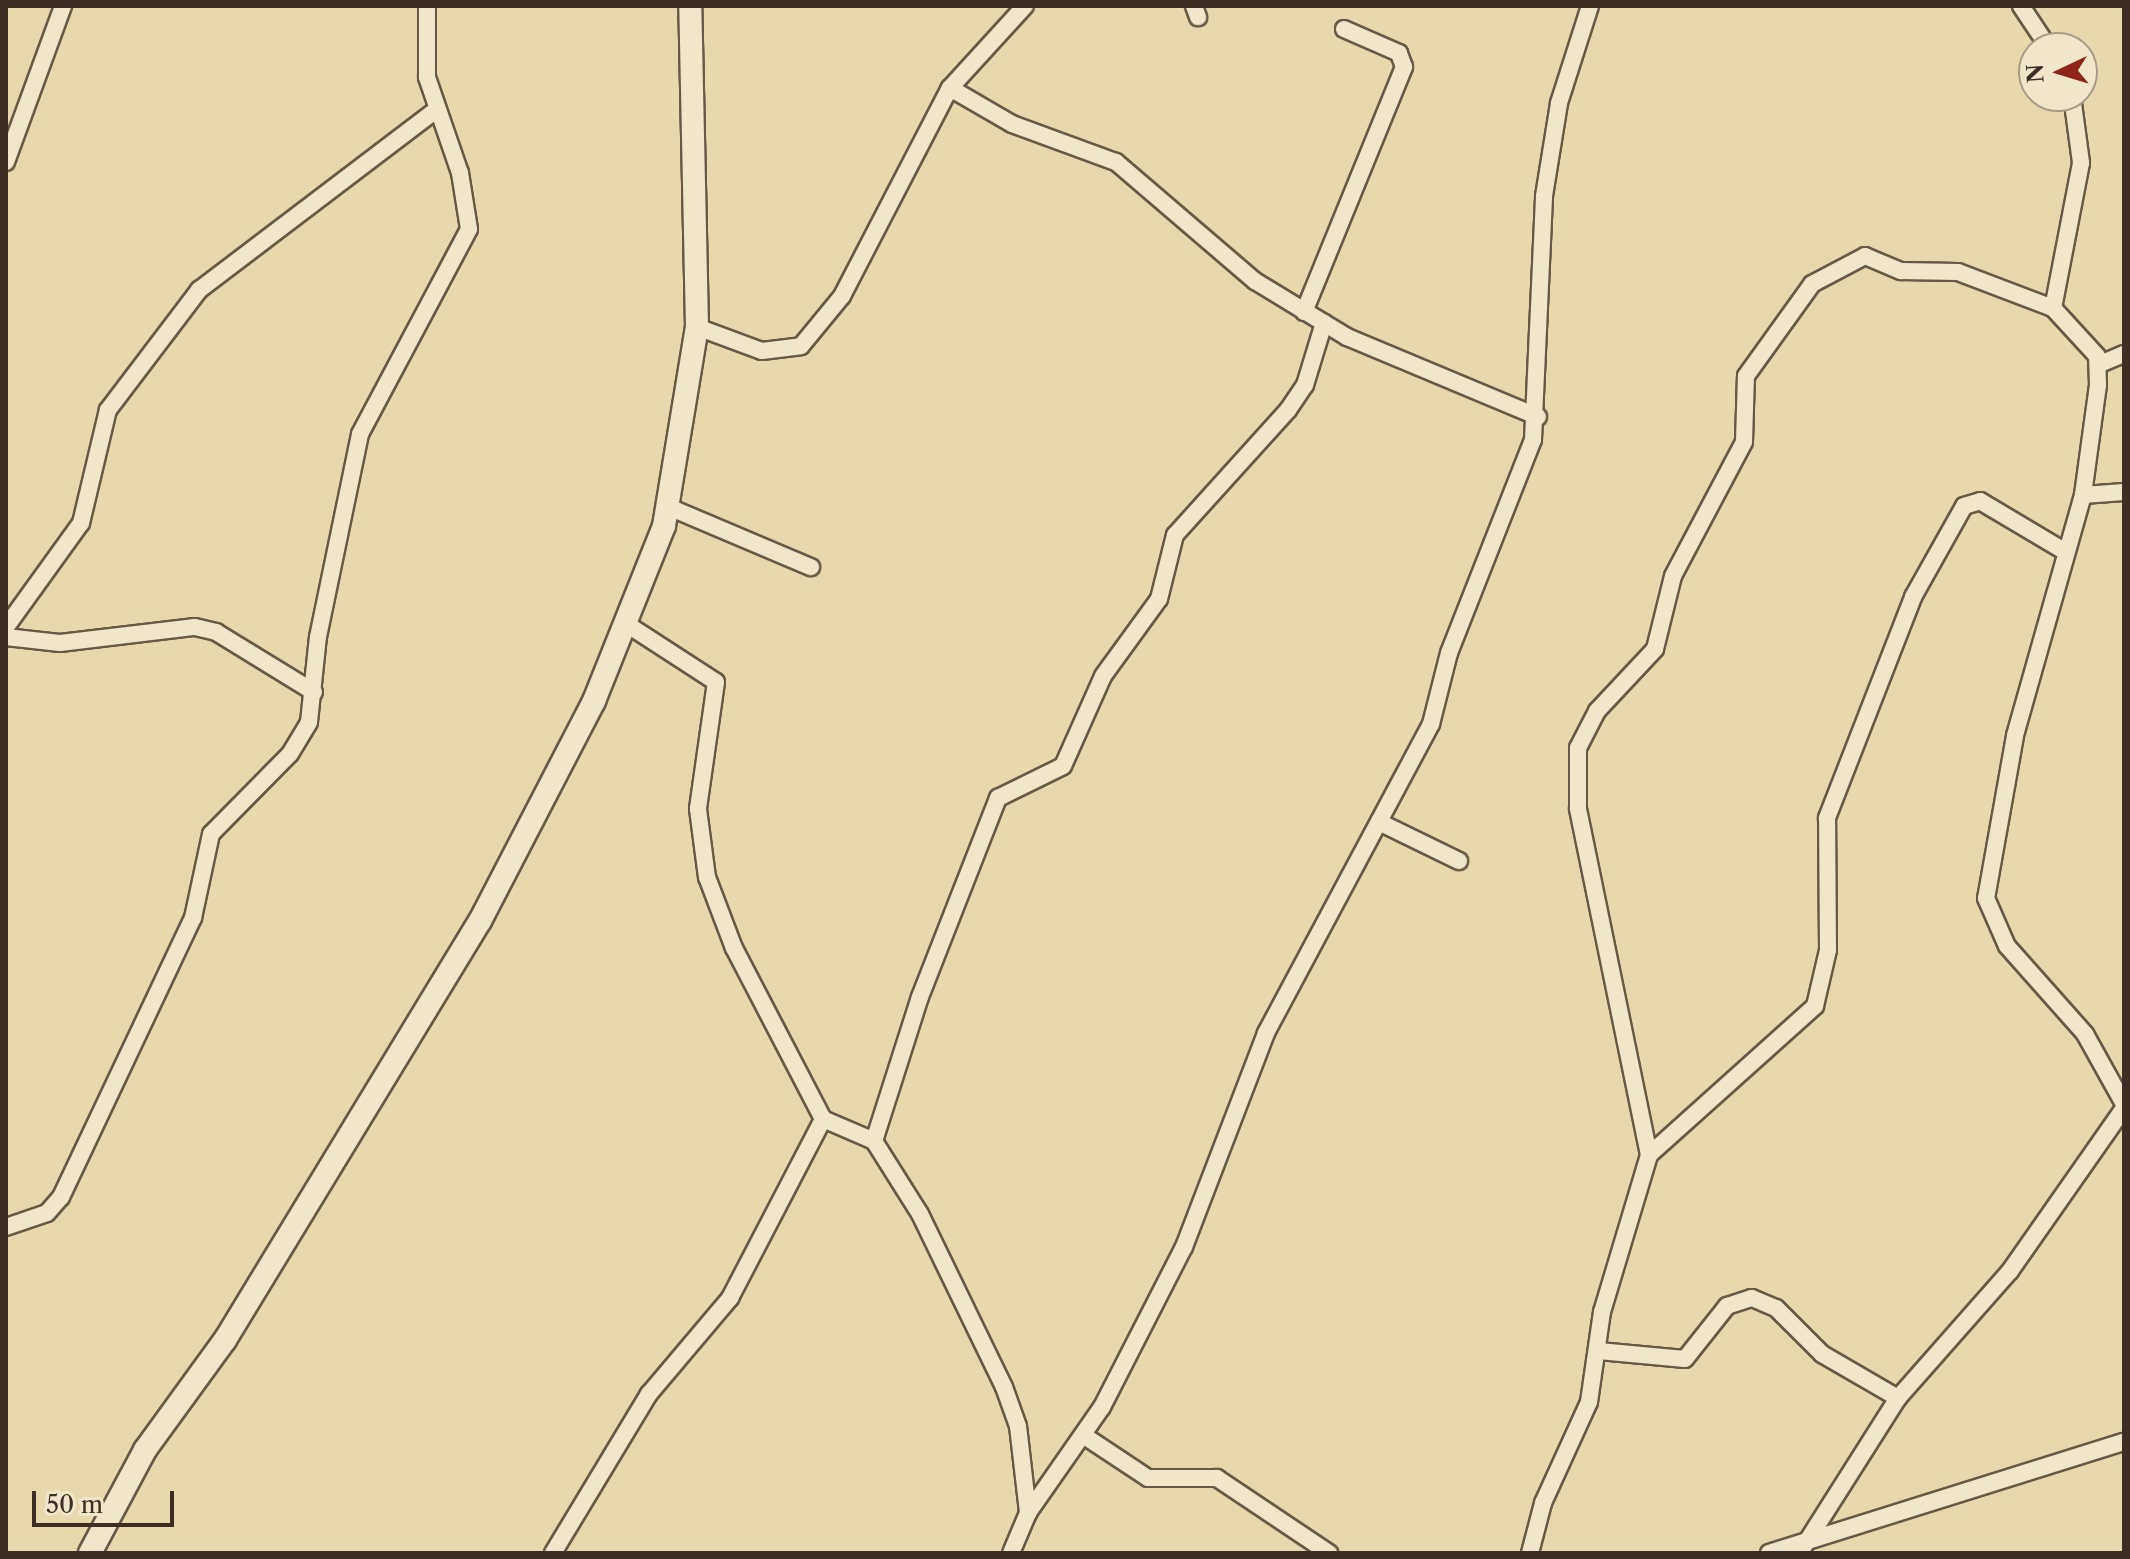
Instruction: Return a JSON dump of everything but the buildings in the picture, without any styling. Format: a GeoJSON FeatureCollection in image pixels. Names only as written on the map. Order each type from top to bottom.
{"type":"FeatureCollection","features":[{"type":"Feature","properties":{"kind":"street"},"geometry":{"type":"LineString","coordinates":[[6,162],[63,6]]}},
{"type":"Feature","properties":{"kind":"street"},"geometry":{"type":"LineString","coordinates":[[6,1227],[47,1213],[61,1197],[193,918],[211,834],[302,740],[314,692],[318,637],[360,434],[469,229],[460,173],[427,77],[427,6]]}},
{"type":"Feature","properties":{"kind":"street"},"geometry":{"type":"LineString","coordinates":[[90,1553],[145,1450],[225,1340],[480,921],[594,701],[671,508],[697,327],[690,6]]}},
{"type":"Feature","properties":{"kind":"street"},"geometry":{"type":"LineString","coordinates":[[697,327],[779,354],[801,346],[842,296],[950,88],[1025,6]]}},
{"type":"Feature","properties":{"kind":"street"},"geometry":{"type":"LineString","coordinates":[[1011,1553],[1028,1513],[1083,1435],[1184,1247],[1266,1033],[1431,724],[1446,662],[1538,417],[1533,363],[1544,196],[1559,103],[1590,6]]}},
{"type":"Feature","properties":{"kind":"street"},"geometry":{"type":"LineString","coordinates":[[2021,6],[2038,32]]}},
{"type":"Feature","properties":{"kind":"street"},"geometry":{"type":"LineString","coordinates":[[1304,312],[1404,67],[1399,53],[1344,29]]}},
{"type":"Feature","properties":{"kind":"street"},"geometry":{"type":"LineString","coordinates":[[950,88],[1012,124],[1116,162],[1219,253],[1304,312],[1374,351],[1538,417]]}},
{"type":"Feature","properties":{"kind":"street"},"geometry":{"type":"LineString","coordinates":[[6,627],[81,523],[108,410],[199,290],[436,110]]}},
{"type":"Feature","properties":{"kind":"street"},"geometry":{"type":"LineString","coordinates":[[2053,308],[2081,163],[2074,112]]}},
{"type":"Feature","properties":{"kind":"street"},"geometry":{"type":"LineString","coordinates":[[1530,1553],[1543,1503],[1584,1419],[1599,1351],[1602,1312],[1649,1155],[1578,808],[1578,748],[1597,711],[1655,649],[1673,576],[1744,442],[1746,376],[1812,284],[1858,256],[1901,271],[1958,272],[2053,308],[2100,364],[2083,495],[2015,736],[1986,898],[2007,946],[2085,1034],[2124,1106],[2010,1271],[1898,1398],[1804,1546]]}},
{"type":"Feature","properties":{"kind":"street"},"geometry":{"type":"LineString","coordinates":[[874,1141],[920,997],[998,798],[1063,766],[1103,676],[1159,599],[1175,535],[1288,410],[1305,385],[1324,323]]}},
{"type":"Feature","properties":{"kind":"street"},"geometry":{"type":"LineString","coordinates":[[2100,364],[2124,354]]}},
{"type":"Feature","properties":{"kind":"street"},"geometry":{"type":"LineString","coordinates":[[2083,495],[2124,492]]}},
{"type":"Feature","properties":{"kind":"street"},"geometry":{"type":"LineString","coordinates":[[1649,1155],[1815,1006],[1828,950],[1827,818],[1913,597],[1964,506],[1980,501],[2066,552]]}},
{"type":"Feature","properties":{"kind":"street"},"geometry":{"type":"LineString","coordinates":[[671,508],[811,567]]}},
{"type":"Feature","properties":{"kind":"street"},"geometry":{"type":"LineString","coordinates":[[625,623],[716,682],[698,809],[707,877],[734,948],[823,1119],[874,1141],[920,1214],[1004,1387],[1018,1426],[1028,1513]]}},
{"type":"Feature","properties":{"kind":"street"},"geometry":{"type":"LineString","coordinates":[[6,637],[60,643],[195,627],[216,632],[314,692]]}},
{"type":"Feature","properties":{"kind":"street"},"geometry":{"type":"LineString","coordinates":[[1379,822],[1459,861]]}},
{"type":"Feature","properties":{"kind":"street"},"geometry":{"type":"LineString","coordinates":[[553,1553],[649,1394],[730,1298],[823,1119]]}},
{"type":"Feature","properties":{"kind":"street"},"geometry":{"type":"LineString","coordinates":[[1599,1351],[1685,1359],[1727,1306],[1752,1298],[1776,1308],[1822,1354],[1898,1398]]}},
{"type":"Feature","properties":{"kind":"street"},"geometry":{"type":"LineString","coordinates":[[1083,1435],[1148,1478],[1217,1478],[1329,1553]]}},
{"type":"Feature","properties":{"kind":"street"},"geometry":{"type":"LineString","coordinates":[[1769,1553],[1804,1546],[2124,1442]]}}]}
